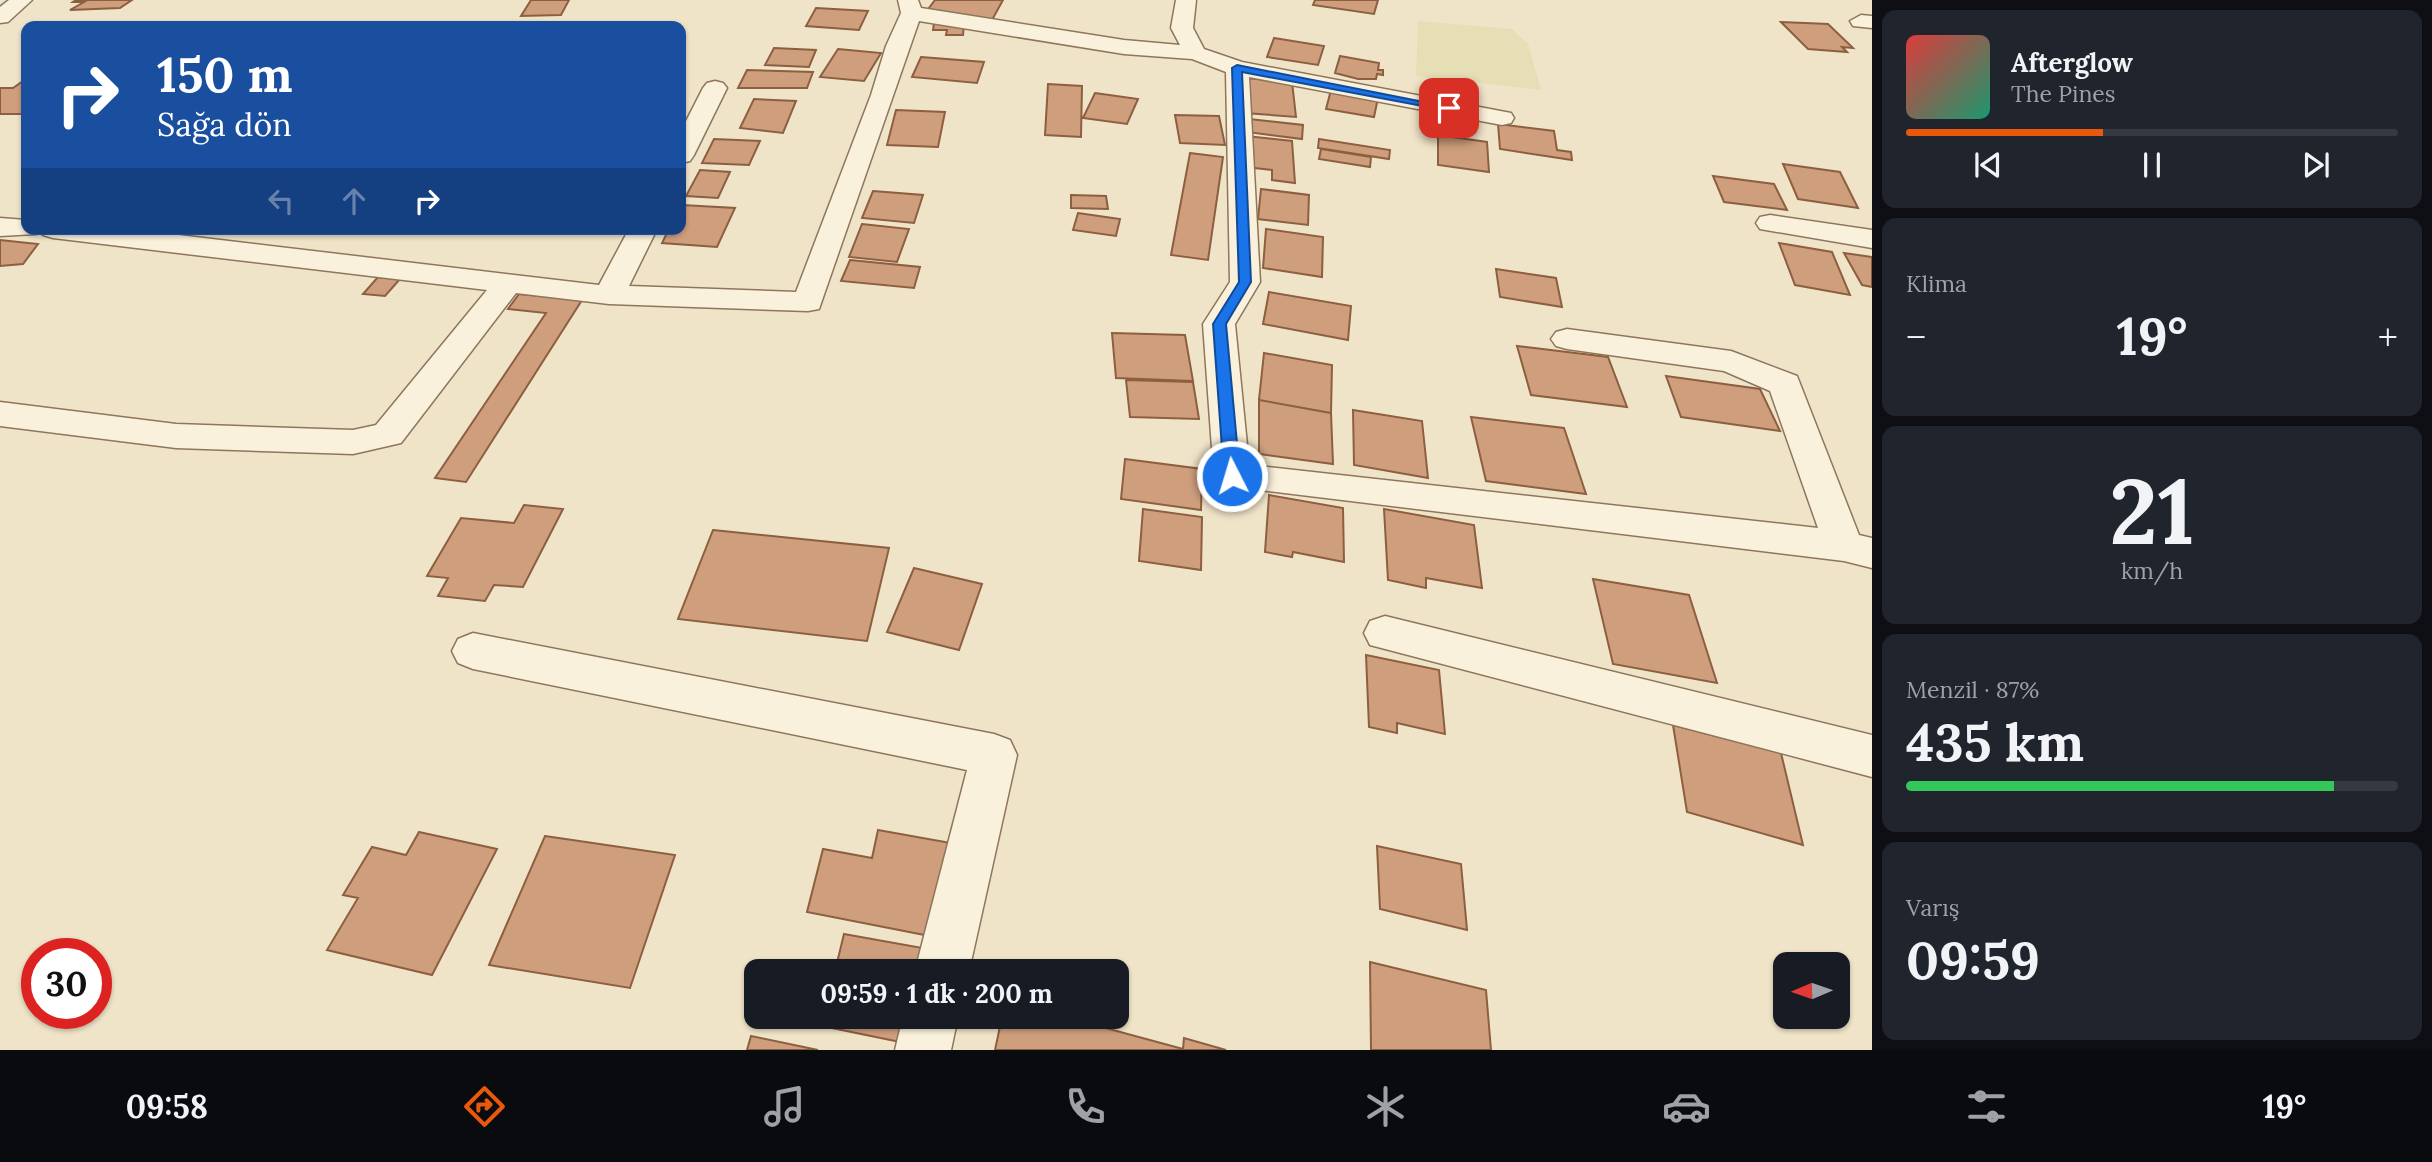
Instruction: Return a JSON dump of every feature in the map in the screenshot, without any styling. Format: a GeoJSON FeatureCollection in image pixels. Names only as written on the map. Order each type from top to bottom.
{"type":"FeatureCollection","features":[{"type":"Feature","properties":{"kind":"street"},"geometry":{"type":"LineString","coordinates":[[0,17],[22,0]]}},
{"type":"Feature","properties":{"kind":"street"},"geometry":{"type":"LineString","coordinates":[[1186,0],[1182,28],[1195,53]]}},
{"type":"Feature","properties":{"kind":"street"},"geometry":{"type":"LineString","coordinates":[[102,235],[456,279],[509,282],[609,295],[808,302],[883,95],[910,6],[1124,47],[1195,53],[1237,68],[1502,118]]}},
{"type":"Feature","properties":{"kind":"street"},"geometry":{"type":"LineString","coordinates":[[1237,68],[1245,282],[1219,324],[1232,476],[1858,550]]}},
{"type":"Feature","properties":{"kind":"street"},"geometry":{"type":"LineString","coordinates":[[686,145],[715,88]]}},
{"type":"Feature","properties":{"kind":"street"},"geometry":{"type":"LineString","coordinates":[[1770,223],[1872,239]]}},
{"type":"Feature","properties":{"kind":"street"},"geometry":{"type":"LineString","coordinates":[[0,227],[21,228]]}},
{"type":"Feature","properties":{"kind":"street"},"geometry":{"type":"LineString","coordinates":[[609,295],[640,235]]}},
{"type":"Feature","properties":{"kind":"street"},"geometry":{"type":"LineString","coordinates":[[0,414],[176,436],[353,442],[388,434],[509,282]]}},
{"type":"Feature","properties":{"kind":"street"},"geometry":{"type":"LineString","coordinates":[[1567,339],[1731,361],[1785,384],[1858,550]]}},
{"type":"Feature","properties":{"kind":"street"},"geometry":{"type":"LineString","coordinates":[[1385,633],[1872,756]]}},
{"type":"Feature","properties":{"kind":"street"},"geometry":{"type":"LineString","coordinates":[[473,651],[994,755],[945,959]]}},
{"type":"Feature","properties":{"kind":"street"},"geometry":{"type":"LineString","coordinates":[[923,1050],[928,1029]]}},
{"type":"Feature","properties":{"kind":"shaded area"},"geometry":{"type":"Polygon","coordinates":[[[1418,21],[1512,29],[1528,44],[1541,90],[1416,76],[1418,21]]]}},
{"type":"Feature","properties":{"kind":"building"},"geometry":{"type":"Polygon","coordinates":[[[132,0],[120,8],[70,10],[84,2],[73,2],[132,0]]]}},
{"type":"Feature","properties":{"kind":"building"},"geometry":{"type":"Polygon","coordinates":[[[531,0],[569,0],[561,15],[521,16],[531,0]]]}},
{"type":"Feature","properties":{"kind":"building"},"geometry":{"type":"Polygon","coordinates":[[[935,0],[1003,0],[992,20],[926,12],[935,0]]]}},
{"type":"Feature","properties":{"kind":"building"},"geometry":{"type":"Polygon","coordinates":[[[1315,0],[1378,0],[1374,14],[1313,5],[1315,0]]]}},
{"type":"Feature","properties":{"kind":"building"},"geometry":{"type":"Polygon","coordinates":[[[816,8],[868,11],[859,30],[806,26],[816,8]]]}},
{"type":"Feature","properties":{"kind":"building"},"geometry":{"type":"Polygon","coordinates":[[[1781,22],[1828,24],[1853,48],[1842,47],[1847,52],[1808,49],[1781,22]]]}},
{"type":"Feature","properties":{"kind":"building"},"geometry":{"type":"Polygon","coordinates":[[[934,23],[964,24],[963,35],[946,35],[947,30],[933,30],[934,23]]]}},
{"type":"Feature","properties":{"kind":"building"},"geometry":{"type":"Polygon","coordinates":[[[1274,38],[1324,46],[1318,65],[1267,57],[1274,38]]]}},
{"type":"Feature","properties":{"kind":"building"},"geometry":{"type":"Polygon","coordinates":[[[774,48],[816,50],[809,67],[765,65],[774,48]]]}},
{"type":"Feature","properties":{"kind":"building"},"geometry":{"type":"Polygon","coordinates":[[[838,49],[881,53],[864,81],[820,77],[838,49]]]}},
{"type":"Feature","properties":{"kind":"building"},"geometry":{"type":"Polygon","coordinates":[[[1340,56],[1379,63],[1378,70],[1383,70],[1383,75],[1377,74],[1376,79],[1358,79],[1335,73],[1340,56]]]}},
{"type":"Feature","properties":{"kind":"building"},"geometry":{"type":"Polygon","coordinates":[[[921,57],[984,62],[977,83],[912,77],[921,57]]]}},
{"type":"Feature","properties":{"kind":"building"},"geometry":{"type":"Polygon","coordinates":[[[747,70],[813,72],[807,88],[738,88],[747,70]]]}},
{"type":"Feature","properties":{"kind":"building"},"geometry":{"type":"Polygon","coordinates":[[[1245,78],[1292,82],[1296,117],[1245,113],[1245,78]]]}},
{"type":"Feature","properties":{"kind":"building"},"geometry":{"type":"Polygon","coordinates":[[[21,82],[21,114],[0,114],[0,88],[13,88],[21,82]]]}},
{"type":"Feature","properties":{"kind":"building"},"geometry":{"type":"Polygon","coordinates":[[[1048,84],[1082,86],[1081,137],[1045,135],[1048,84]]]}},
{"type":"Feature","properties":{"kind":"building"},"geometry":{"type":"Polygon","coordinates":[[[1331,90],[1378,98],[1374,117],[1326,109],[1331,90]]]}},
{"type":"Feature","properties":{"kind":"building"},"geometry":{"type":"Polygon","coordinates":[[[1095,93],[1138,99],[1127,124],[1083,118],[1095,93]]]}},
{"type":"Feature","properties":{"kind":"building"},"geometry":{"type":"Polygon","coordinates":[[[754,99],[796,101],[783,133],[740,128],[754,99]]]}},
{"type":"Feature","properties":{"kind":"building"},"geometry":{"type":"Polygon","coordinates":[[[896,110],[945,112],[938,147],[887,145],[896,110]]]}},
{"type":"Feature","properties":{"kind":"building"},"geometry":{"type":"Polygon","coordinates":[[[1175,115],[1219,116],[1225,145],[1180,143],[1175,115]]]}},
{"type":"Feature","properties":{"kind":"building"},"geometry":{"type":"Polygon","coordinates":[[[1249,119],[1303,125],[1302,139],[1247,132],[1249,119]]]}},
{"type":"Feature","properties":{"kind":"building"},"geometry":{"type":"Polygon","coordinates":[[[1498,124],[1554,131],[1557,150],[1571,152],[1572,160],[1500,149],[1498,124]]]}},
{"type":"Feature","properties":{"kind":"building"},"geometry":{"type":"Polygon","coordinates":[[[1438,135],[1487,142],[1489,172],[1438,165],[1438,135]]]}},
{"type":"Feature","properties":{"kind":"building"},"geometry":{"type":"Polygon","coordinates":[[[1246,136],[1292,141],[1295,183],[1272,180],[1272,170],[1246,167],[1246,136]]]}},
{"type":"Feature","properties":{"kind":"building"},"geometry":{"type":"Polygon","coordinates":[[[714,139],[760,141],[749,165],[702,163],[714,139]]]}},
{"type":"Feature","properties":{"kind":"building"},"geometry":{"type":"Polygon","coordinates":[[[1319,139],[1390,150],[1389,159],[1318,148],[1319,139]]]}},
{"type":"Feature","properties":{"kind":"building"},"geometry":{"type":"Polygon","coordinates":[[[1321,149],[1371,157],[1370,167],[1319,159],[1321,149]]]}},
{"type":"Feature","properties":{"kind":"building"},"geometry":{"type":"Polygon","coordinates":[[[1190,153],[1223,157],[1208,260],[1171,255],[1190,153]]]}},
{"type":"Feature","properties":{"kind":"building"},"geometry":{"type":"Polygon","coordinates":[[[1783,164],[1840,172],[1858,208],[1798,199],[1783,164]]]}},
{"type":"Feature","properties":{"kind":"building"},"geometry":{"type":"Polygon","coordinates":[[[700,170],[730,172],[718,198],[686,196],[700,170]]]}},
{"type":"Feature","properties":{"kind":"building"},"geometry":{"type":"Polygon","coordinates":[[[1713,176],[1774,184],[1787,210],[1724,202],[1713,176]]]}},
{"type":"Feature","properties":{"kind":"building"},"geometry":{"type":"Polygon","coordinates":[[[1261,189],[1309,195],[1308,225],[1258,219],[1261,189]]]}},
{"type":"Feature","properties":{"kind":"building"},"geometry":{"type":"Polygon","coordinates":[[[873,191],[923,195],[914,223],[862,218],[873,191]]]}},
{"type":"Feature","properties":{"kind":"building"},"geometry":{"type":"Polygon","coordinates":[[[1071,195],[1106,196],[1108,209],[1071,208],[1071,195]]]}},
{"type":"Feature","properties":{"kind":"building"},"geometry":{"type":"Polygon","coordinates":[[[686,205],[735,208],[717,247],[662,243],[666,235],[686,235],[686,205]]]}},
{"type":"Feature","properties":{"kind":"building"},"geometry":{"type":"Polygon","coordinates":[[[1078,213],[1120,219],[1116,236],[1073,230],[1078,213]]]}},
{"type":"Feature","properties":{"kind":"building"},"geometry":{"type":"Polygon","coordinates":[[[862,224],[909,229],[897,262],[849,257],[862,224]]]}},
{"type":"Feature","properties":{"kind":"building"},"geometry":{"type":"Polygon","coordinates":[[[1266,229],[1323,237],[1322,277],[1263,268],[1266,229]]]}},
{"type":"Feature","properties":{"kind":"building"},"geometry":{"type":"Polygon","coordinates":[[[0,240],[38,244],[23,264],[0,266],[0,240]]]}},
{"type":"Feature","properties":{"kind":"building"},"geometry":{"type":"Polygon","coordinates":[[[1779,243],[1832,252],[1850,295],[1795,285],[1779,243]]]}},
{"type":"Feature","properties":{"kind":"building"},"geometry":{"type":"Polygon","coordinates":[[[1844,253],[1872,257],[1872,287],[1862,285],[1844,253]]]}},
{"type":"Feature","properties":{"kind":"building"},"geometry":{"type":"Polygon","coordinates":[[[850,260],[920,267],[914,288],[841,281],[850,260]]]}},
{"type":"Feature","properties":{"kind":"building"},"geometry":{"type":"Polygon","coordinates":[[[1496,269],[1556,278],[1562,307],[1500,297],[1496,269]]]}},
{"type":"Feature","properties":{"kind":"building"},"geometry":{"type":"Polygon","coordinates":[[[378,277],[400,279],[385,296],[363,294],[378,277]]]}},
{"type":"Feature","properties":{"kind":"building"},"geometry":{"type":"Polygon","coordinates":[[[1269,292],[1351,306],[1348,340],[1263,324],[1269,292]]]}},
{"type":"Feature","properties":{"kind":"building"},"geometry":{"type":"Polygon","coordinates":[[[519,294],[582,300],[466,482],[435,478],[546,313],[508,309],[519,294]]]}},
{"type":"Feature","properties":{"kind":"building"},"geometry":{"type":"Polygon","coordinates":[[[1112,333],[1185,335],[1193,381],[1116,378],[1112,333]]]}},
{"type":"Feature","properties":{"kind":"building"},"geometry":{"type":"Polygon","coordinates":[[[1517,346],[1608,357],[1627,407],[1531,395],[1517,346]]]}},
{"type":"Feature","properties":{"kind":"building"},"geometry":{"type":"Polygon","coordinates":[[[1264,353],[1332,365],[1331,413],[1259,400],[1264,353]]]}},
{"type":"Feature","properties":{"kind":"building"},"geometry":{"type":"Polygon","coordinates":[[[1666,376],[1760,389],[1780,431],[1681,417],[1666,376]]]}},
{"type":"Feature","properties":{"kind":"building"},"geometry":{"type":"Polygon","coordinates":[[[1126,380],[1193,382],[1199,419],[1130,417],[1126,380]]]}},
{"type":"Feature","properties":{"kind":"building"},"geometry":{"type":"Polygon","coordinates":[[[1259,400],[1331,413],[1333,464],[1259,454],[1259,400]]]}},
{"type":"Feature","properties":{"kind":"building"},"geometry":{"type":"Polygon","coordinates":[[[1353,410],[1422,421],[1428,478],[1354,465],[1353,410]]]}},
{"type":"Feature","properties":{"kind":"building"},"geometry":{"type":"Polygon","coordinates":[[[1471,417],[1564,428],[1586,494],[1486,481],[1471,417]]]}},
{"type":"Feature","properties":{"kind":"building"},"geometry":{"type":"Polygon","coordinates":[[[1125,459],[1202,469],[1201,510],[1121,499],[1125,459]]]}},
{"type":"Feature","properties":{"kind":"building"},"geometry":{"type":"Polygon","coordinates":[[[1269,495],[1343,508],[1344,562],[1293,552],[1292,557],[1265,552],[1269,495]]]}},
{"type":"Feature","properties":{"kind":"building"},"geometry":{"type":"Polygon","coordinates":[[[524,505],[563,509],[523,587],[494,585],[485,601],[438,596],[448,578],[427,576],[461,518],[514,523],[524,505]]]}},
{"type":"Feature","properties":{"kind":"building"},"geometry":{"type":"Polygon","coordinates":[[[1143,509],[1202,517],[1201,570],[1139,561],[1143,509]]]}},
{"type":"Feature","properties":{"kind":"building"},"geometry":{"type":"Polygon","coordinates":[[[1384,509],[1474,525],[1482,588],[1426,578],[1426,588],[1388,580],[1384,509]]]}},
{"type":"Feature","properties":{"kind":"building"},"geometry":{"type":"Polygon","coordinates":[[[713,530],[889,548],[867,641],[678,619],[713,530]]]}},
{"type":"Feature","properties":{"kind":"building"},"geometry":{"type":"Polygon","coordinates":[[[914,568],[982,584],[959,650],[887,632],[914,568]]]}},
{"type":"Feature","properties":{"kind":"building"},"geometry":{"type":"Polygon","coordinates":[[[1593,579],[1689,595],[1717,683],[1613,664],[1593,579]]]}},
{"type":"Feature","properties":{"kind":"building"},"geometry":{"type":"Polygon","coordinates":[[[1366,655],[1439,670],[1445,734],[1397,723],[1397,733],[1369,727],[1366,655]]]}},
{"type":"Feature","properties":{"kind":"building"},"geometry":{"type":"Polygon","coordinates":[[[1673,725],[1781,753],[1803,845],[1687,812],[1673,725]]]}},
{"type":"Feature","properties":{"kind":"building"},"geometry":{"type":"Polygon","coordinates":[[[878,830],[962,845],[945,939],[807,912],[823,849],[872,858],[878,830]]]}},
{"type":"Feature","properties":{"kind":"building"},"geometry":{"type":"Polygon","coordinates":[[[419,832],[497,849],[432,975],[327,950],[358,898],[343,895],[372,847],[406,855],[419,832]]]}},
{"type":"Feature","properties":{"kind":"building"},"geometry":{"type":"Polygon","coordinates":[[[545,836],[675,855],[630,988],[489,965],[545,836]]]}},
{"type":"Feature","properties":{"kind":"building"},"geometry":{"type":"Polygon","coordinates":[[[1377,846],[1461,864],[1467,930],[1380,909],[1377,846]]]}},
{"type":"Feature","properties":{"kind":"building"},"geometry":{"type":"Polygon","coordinates":[[[844,934],[928,949],[926,959],[838,959],[844,934]]]}},
{"type":"Feature","properties":{"kind":"building"},"geometry":{"type":"Polygon","coordinates":[[[1370,962],[1486,990],[1491,1050],[1371,1050],[1370,962]]]}},
{"type":"Feature","properties":{"kind":"building"},"geometry":{"type":"Polygon","coordinates":[[[837,1029],[913,1029],[910,1044],[837,1029]]]}},
{"type":"Feature","properties":{"kind":"building"},"geometry":{"type":"Polygon","coordinates":[[[999,1029],[1109,1029],[1183,1049],[1184,1038],[1226,1050],[995,1050],[999,1029]]]}},
{"type":"Feature","properties":{"kind":"building"},"geometry":{"type":"Polygon","coordinates":[[[751,1036],[818,1050],[747,1050],[751,1036]]]}},
{"type":"Feature","properties":{"kind":"route"},"geometry":{"type":"LineString","coordinates":[[1232,476],[1219,324],[1245,282],[1237,68],[1449,108]]}}]}
